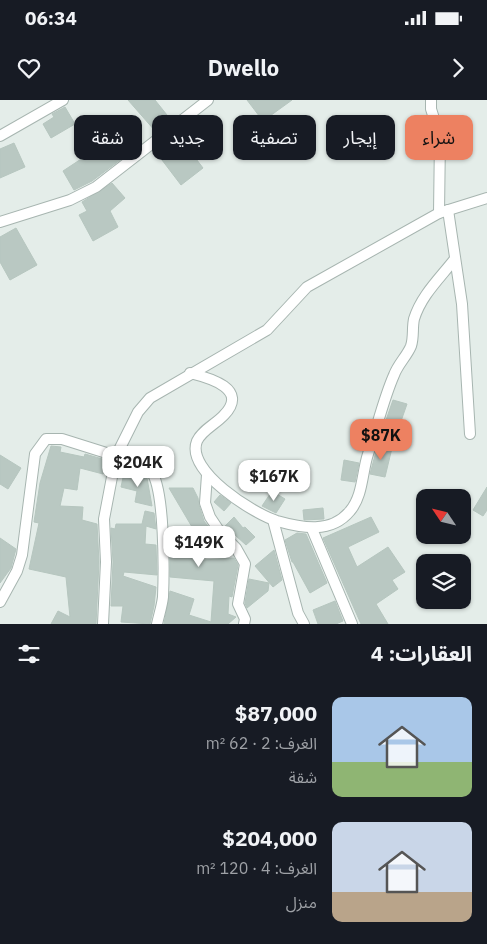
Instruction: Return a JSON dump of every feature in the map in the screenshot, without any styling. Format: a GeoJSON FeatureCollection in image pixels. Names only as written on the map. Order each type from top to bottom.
{"type":"FeatureCollection","features":[{"type":"Feature","properties":{"kind":"street"},"geometry":{"type":"LineString","coordinates":[[0,136],[63,100]]}},
{"type":"Feature","properties":{"kind":"street"},"geometry":{"type":"LineString","coordinates":[[0,222],[70,200],[96,187],[208,100]]}},
{"type":"Feature","properties":{"kind":"street"},"geometry":{"type":"LineString","coordinates":[[431,100],[431,109],[440,137],[443,211],[462,304],[470,434]]}},
{"type":"Feature","properties":{"kind":"street"},"geometry":{"type":"LineString","coordinates":[[103,624],[106,562],[104,520],[116,456],[138,412],[150,398],[190,373],[267,330],[307,287],[443,211],[487,198]]}},
{"type":"Feature","properties":{"kind":"street"},"geometry":{"type":"LineString","coordinates":[[190,373],[206,377],[221,384],[230,390],[232,396],[231,405],[225,415],[197,440],[198,458],[207,474],[236,501],[263,517],[312,529],[340,520],[351,511],[358,498],[366,461],[394,374],[411,346],[414,322],[418,310],[424,297],[454,260]]}},
{"type":"Feature","properties":{"kind":"street"},"geometry":{"type":"LineString","coordinates":[[0,602],[17,571],[22,555],[35,454],[41,443],[46,439],[62,439],[145,466],[155,478],[158,490],[163,556],[163,599],[157,624]]}},
{"type":"Feature","properties":{"kind":"street"},"geometry":{"type":"LineString","coordinates":[[207,474],[205,503],[210,517],[220,532],[236,548],[245,564],[238,604],[245,619],[244,624]]}},
{"type":"Feature","properties":{"kind":"street"},"geometry":{"type":"LineString","coordinates":[[273,520],[298,613],[304,624]]}},
{"type":"Feature","properties":{"kind":"street"},"geometry":{"type":"LineString","coordinates":[[312,529],[352,624]]}},
{"type":"Feature","properties":{"kind":"building"},"geometry":{"type":"Polygon","coordinates":[[[128,100],[155,100],[167,115],[152,115],[152,127],[128,100]]]}},
{"type":"Feature","properties":{"kind":"building"},"geometry":{"type":"Polygon","coordinates":[[[247,100],[292,100],[271,115],[258,115],[247,100]]]}},
{"type":"Feature","properties":{"kind":"building"},"geometry":{"type":"Polygon","coordinates":[[[65,107],[74,125],[51,138],[43,124],[54,117],[52,114],[65,107]]]}},
{"type":"Feature","properties":{"kind":"building"},"geometry":{"type":"Polygon","coordinates":[[[14,143],[25,167],[0,178],[0,149],[14,143]]]}},
{"type":"Feature","properties":{"kind":"building"},"geometry":{"type":"Polygon","coordinates":[[[80,160],[120,160],[92,181],[74,190],[63,171],[80,160]]]}},
{"type":"Feature","properties":{"kind":"building"},"geometry":{"type":"Polygon","coordinates":[[[162,160],[197,160],[203,168],[181,185],[162,160]]]}},
{"type":"Feature","properties":{"kind":"building"},"geometry":{"type":"Polygon","coordinates":[[[112,183],[125,198],[110,211],[118,227],[93,241],[79,215],[87,211],[82,202],[112,183]]]}},
{"type":"Feature","properties":{"kind":"building"},"geometry":{"type":"Polygon","coordinates":[[[16,228],[37,265],[10,280],[0,262],[0,237],[16,228]]]}},
{"type":"Feature","properties":{"kind":"building"},"geometry":{"type":"Polygon","coordinates":[[[393,400],[407,404],[400,424],[386,420],[393,400]]]}},
{"type":"Feature","properties":{"kind":"building"},"geometry":{"type":"Polygon","coordinates":[[[378,444],[392,448],[385,477],[370,474],[378,444]]]}},
{"type":"Feature","properties":{"kind":"building"},"geometry":{"type":"Polygon","coordinates":[[[51,446],[61,447],[60,452],[84,457],[85,454],[106,460],[103,474],[80,468],[77,490],[64,488],[60,506],[83,507],[82,520],[97,524],[99,562],[96,624],[51,624],[58,611],[70,617],[66,577],[29,569],[39,523],[34,522],[40,483],[51,446]]]}},
{"type":"Feature","properties":{"kind":"building"},"geometry":{"type":"Polygon","coordinates":[[[0,455],[21,468],[8,489],[0,484],[0,455]]]}},
{"type":"Feature","properties":{"kind":"building"},"geometry":{"type":"Polygon","coordinates":[[[344,460],[359,463],[355,482],[341,480],[344,460]]]}},
{"type":"Feature","properties":{"kind":"building"},"geometry":{"type":"Polygon","coordinates":[[[124,473],[147,478],[152,506],[135,502],[137,491],[121,487],[124,473]]]}},
{"type":"Feature","properties":{"kind":"building"},"geometry":{"type":"Polygon","coordinates":[[[487,487],[487,510],[483,516],[473,510],[487,487]]]}},
{"type":"Feature","properties":{"kind":"building"},"geometry":{"type":"Polygon","coordinates":[[[169,488],[193,488],[198,498],[204,521],[221,543],[203,560],[234,558],[238,565],[232,597],[229,596],[228,614],[236,617],[228,624],[164,624],[170,591],[194,599],[189,615],[211,622],[214,581],[170,577],[170,546],[211,548],[211,543],[199,540],[193,534],[195,532],[169,488]]]}},
{"type":"Feature","properties":{"kind":"building"},"geometry":{"type":"Polygon","coordinates":[[[272,491],[285,499],[276,513],[262,506],[272,491]]]}},
{"type":"Feature","properties":{"kind":"building"},"geometry":{"type":"Polygon","coordinates":[[[220,495],[231,503],[224,511],[214,502],[220,495]]]}},
{"type":"Feature","properties":{"kind":"building"},"geometry":{"type":"Polygon","coordinates":[[[323,508],[324,519],[304,520],[303,510],[323,508]]]}},
{"type":"Feature","properties":{"kind":"building"},"geometry":{"type":"Polygon","coordinates":[[[145,511],[154,513],[156,529],[146,526],[145,544],[156,545],[157,575],[124,572],[123,576],[156,587],[154,606],[150,624],[121,622],[123,606],[111,606],[113,562],[111,528],[115,529],[116,524],[142,524],[145,511]]]}},
{"type":"Feature","properties":{"kind":"building"},"geometry":{"type":"Polygon","coordinates":[[[234,517],[243,528],[245,527],[255,537],[246,545],[225,526],[234,517]]]}},
{"type":"Feature","properties":{"kind":"building"},"geometry":{"type":"Polygon","coordinates":[[[371,517],[379,532],[348,547],[357,567],[388,547],[405,572],[392,580],[398,589],[376,604],[388,624],[361,624],[323,538],[371,517]]]}},
{"type":"Feature","properties":{"kind":"building"},"geometry":{"type":"Polygon","coordinates":[[[297,533],[306,534],[327,583],[310,593],[292,562],[285,540],[297,533]]]}},
{"type":"Feature","properties":{"kind":"building"},"geometry":{"type":"Polygon","coordinates":[[[0,538],[16,549],[11,568],[0,583],[0,538]]]}},
{"type":"Feature","properties":{"kind":"building"},"geometry":{"type":"Polygon","coordinates":[[[274,550],[282,580],[273,587],[255,566],[274,550]]]}},
{"type":"Feature","properties":{"kind":"building"},"geometry":{"type":"Polygon","coordinates":[[[249,579],[269,583],[268,591],[247,608],[245,603],[249,579]]]}},
{"type":"Feature","properties":{"kind":"building"},"geometry":{"type":"Polygon","coordinates":[[[335,601],[343,621],[336,624],[318,624],[313,610],[335,601]]]}}]}
